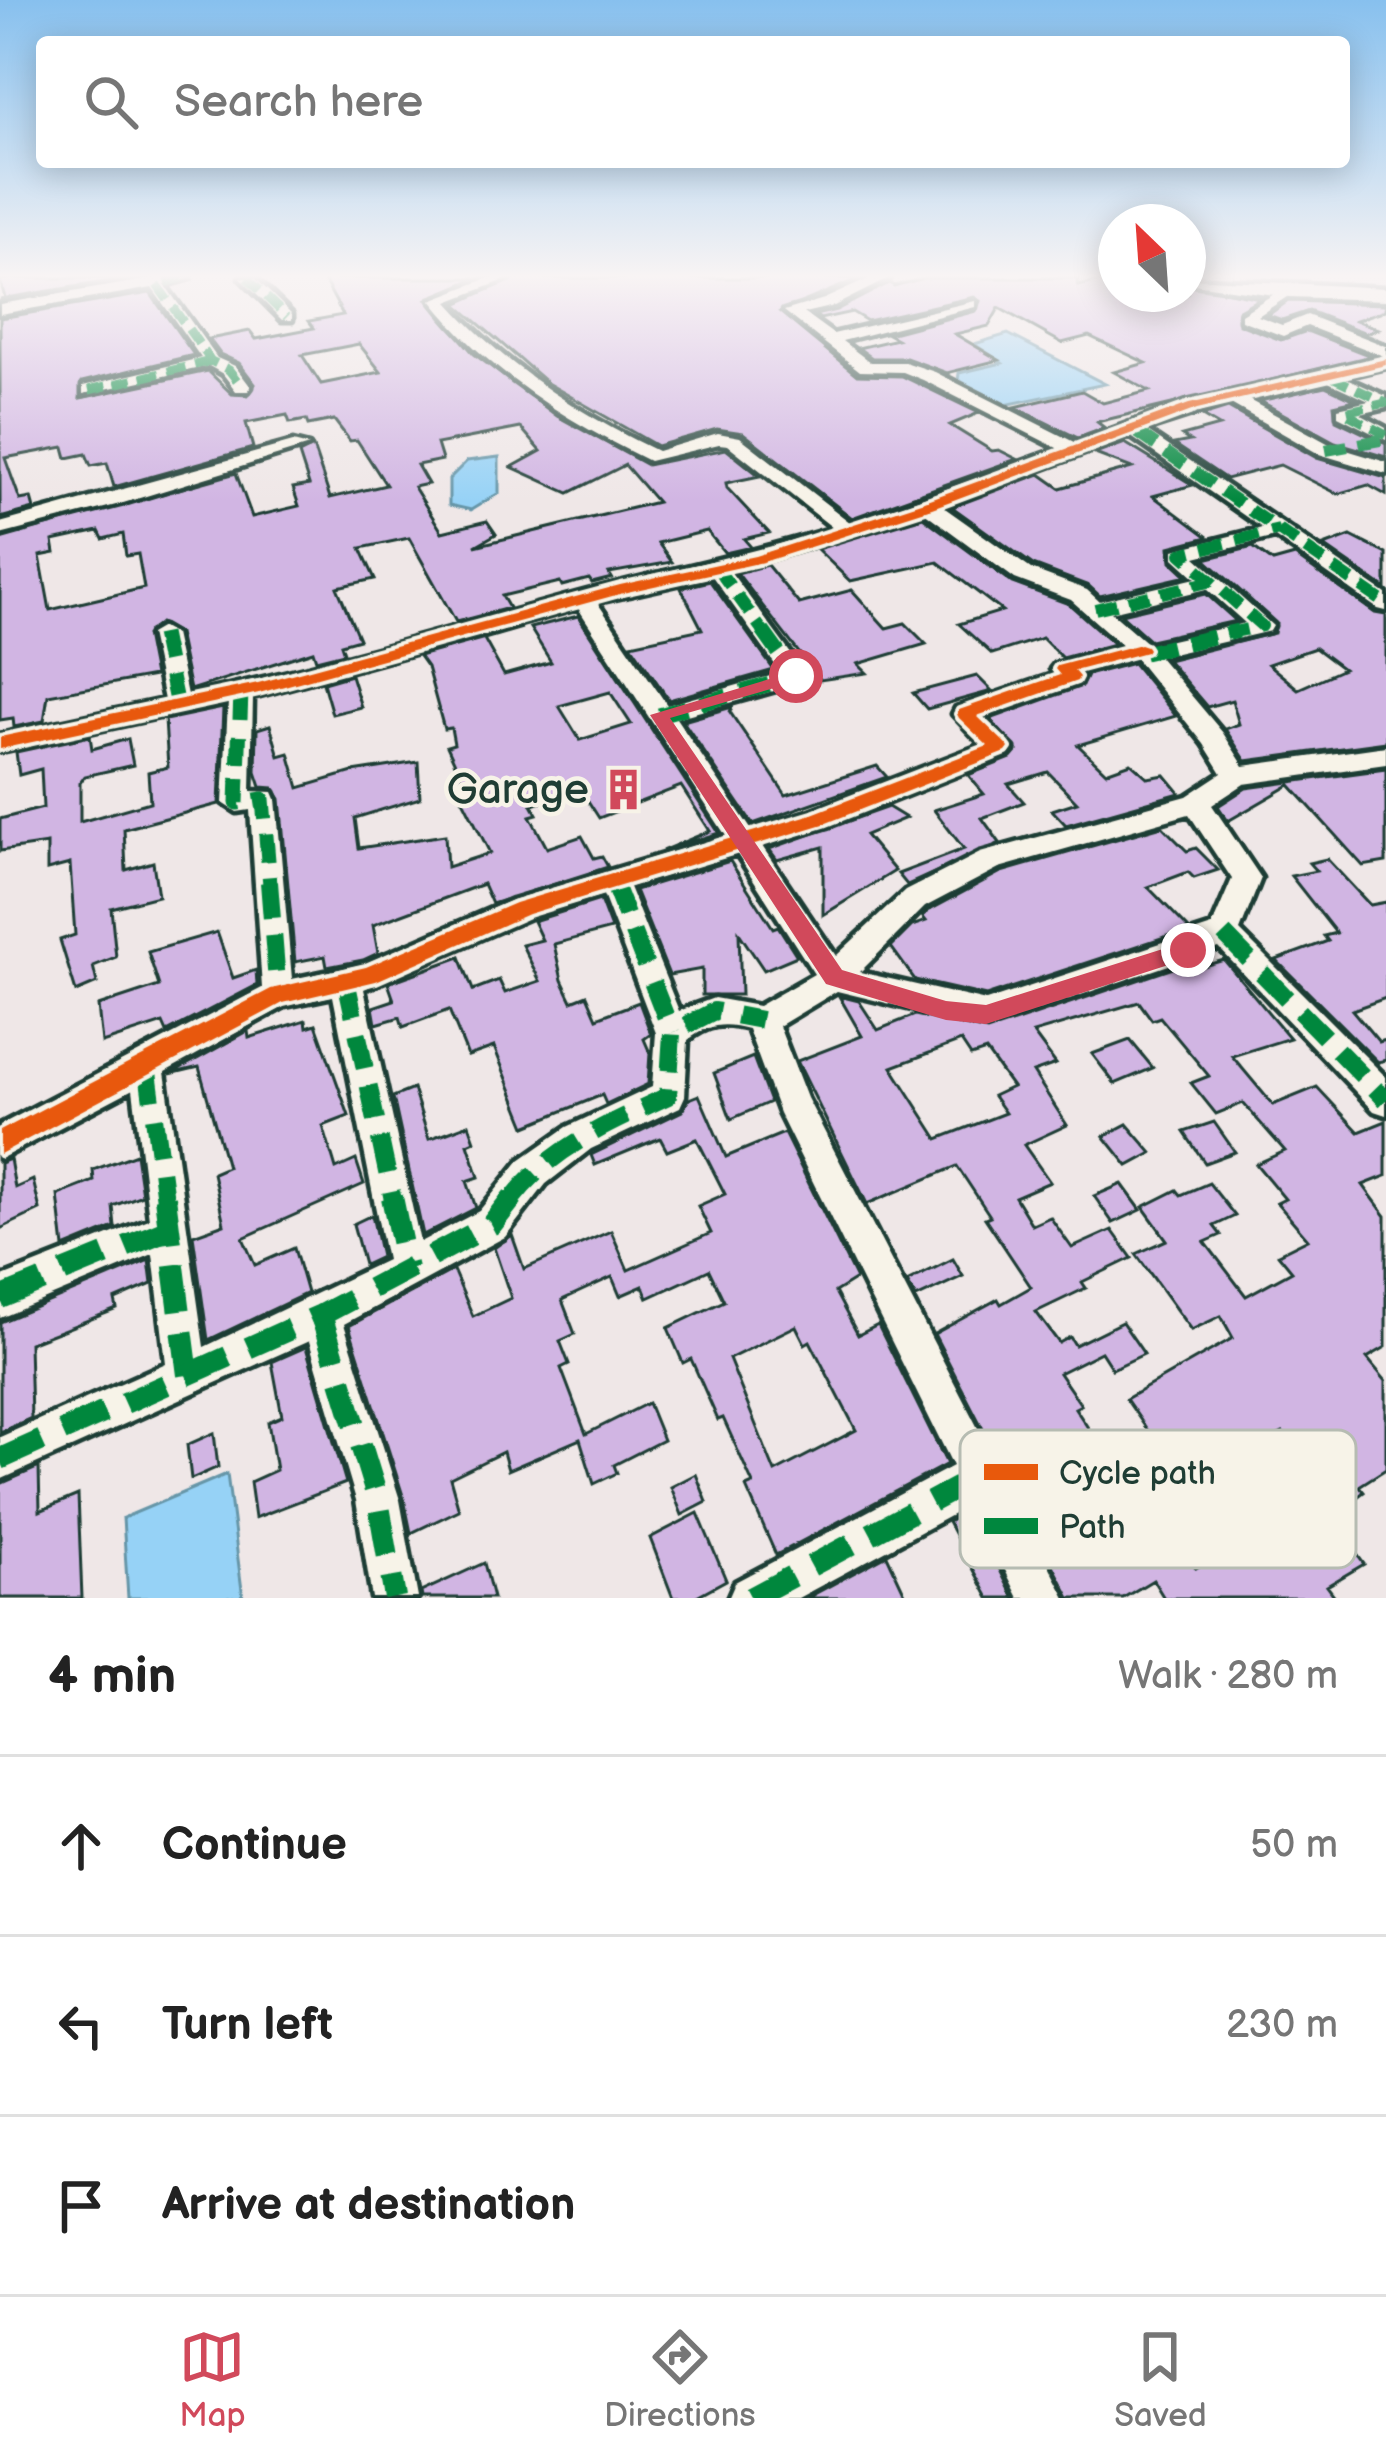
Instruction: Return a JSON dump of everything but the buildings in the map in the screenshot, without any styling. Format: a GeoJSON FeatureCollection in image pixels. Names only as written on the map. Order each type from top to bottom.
{"type":"FeatureCollection","features":[{"type":"Feature","properties":{"kind":"street"},"geometry":{"type":"LineString","coordinates":[[205,353],[242,387]]}},
{"type":"Feature","properties":{"kind":"street"},"geometry":{"type":"LineString","coordinates":[[490,353],[584,424],[656,457],[718,438],[734,441],[846,529]]}},
{"type":"Feature","properties":{"kind":"street"},"geometry":{"type":"LineString","coordinates":[[845,353],[866,368],[905,368],[929,376],[1073,449]]}},
{"type":"Feature","properties":{"kind":"street"},"geometry":{"type":"LineString","coordinates":[[89,390],[211,361]]}},
{"type":"Feature","properties":{"kind":"street"},"geometry":{"type":"LineString","coordinates":[[0,743],[242,692],[717,568],[927,505],[1130,427],[1231,397],[1386,362]]}},
{"type":"Feature","properties":{"kind":"street"},"geometry":{"type":"LineString","coordinates":[[1327,375],[1386,403],[1344,412],[1386,437]]}},
{"type":"Feature","properties":{"kind":"street"},"geometry":{"type":"LineString","coordinates":[[1231,397],[1326,450],[1386,468]]}},
{"type":"Feature","properties":{"kind":"street"},"geometry":{"type":"LineString","coordinates":[[1130,427],[1386,604]]}},
{"type":"Feature","properties":{"kind":"street"},"geometry":{"type":"LineString","coordinates":[[1326,450],[1386,437]]}},
{"type":"Feature","properties":{"kind":"street"},"geometry":{"type":"LineString","coordinates":[[0,530],[87,511],[176,478],[300,446]]}},
{"type":"Feature","properties":{"kind":"street"},"geometry":{"type":"LineString","coordinates":[[927,505],[1023,574],[1079,595],[1142,651],[1214,739],[1237,776]]}},
{"type":"Feature","properties":{"kind":"street"},"geometry":{"type":"LineString","coordinates":[[0,1143],[278,995],[370,975],[522,908],[818,819],[1000,748],[965,714],[1070,677],[1063,669],[1262,626],[1181,554],[1279,530]]}},
{"type":"Feature","properties":{"kind":"street"},"geometry":{"type":"LineString","coordinates":[[659,715],[796,676],[717,568]]}},
{"type":"Feature","properties":{"kind":"street"},"geometry":{"type":"LineString","coordinates":[[1095,609],[1212,580]]}},
{"type":"Feature","properties":{"kind":"street"},"geometry":{"type":"LineString","coordinates":[[584,599],[834,978],[884,988],[946,1011],[986,1014],[1225,934],[1247,878],[1196,803]]}},
{"type":"Feature","properties":{"kind":"street"},"geometry":{"type":"LineString","coordinates":[[163,634],[177,706]]}},
{"type":"Feature","properties":{"kind":"street"},"geometry":{"type":"LineString","coordinates":[[242,692],[237,802],[263,799],[278,995]]}},
{"type":"Feature","properties":{"kind":"street"},"geometry":{"type":"LineString","coordinates":[[672,1033],[696,1016],[722,1007],[761,1020],[834,978],[915,899],[990,860],[1196,803],[1237,776],[1386,754]]}},
{"type":"Feature","properties":{"kind":"street"},"geometry":{"type":"LineString","coordinates":[[0,1459],[322,1315],[492,1224],[533,1172],[579,1138],[668,1096],[672,1033],[612,880]]}},
{"type":"Feature","properties":{"kind":"street"},"geometry":{"type":"LineString","coordinates":[[1225,934],[1386,1100]]}},
{"type":"Feature","properties":{"kind":"street"},"geometry":{"type":"LineString","coordinates":[[346,980],[407,1269]]}},
{"type":"Feature","properties":{"kind":"street"},"geometry":{"type":"LineString","coordinates":[[761,1020],[791,1102],[960,1439]]}},
{"type":"Feature","properties":{"kind":"street"},"geometry":{"type":"LineString","coordinates":[[147,1064],[188,1375]]}},
{"type":"Feature","properties":{"kind":"street"},"geometry":{"type":"LineString","coordinates":[[0,1298],[169,1229]]}},
{"type":"Feature","properties":{"kind":"street"},"geometry":{"type":"LineString","coordinates":[[322,1315],[378,1500],[395,1598]]}},
{"type":"Feature","properties":{"kind":"street"},"geometry":{"type":"LineString","coordinates":[[751,1598],[960,1487]]}},
{"type":"Feature","properties":{"kind":"street"},"geometry":{"type":"LineString","coordinates":[[1026,1568],[1042,1598]]}},
{"type":"Feature","properties":{"kind":"water"},"geometry":{"type":"Polygon","coordinates":[[[987,353],[1044,353],[1105,384],[1005,405],[958,381],[959,373],[1002,363],[987,353]]]}},
{"type":"Feature","properties":{"kind":"water"},"geometry":{"type":"Polygon","coordinates":[[[499,457],[499,493],[471,510],[449,505],[449,479],[467,461],[499,457]]]}},
{"type":"Feature","properties":{"kind":"water"},"geometry":{"type":"Polygon","coordinates":[[[227,1474],[243,1598],[128,1598],[123,1518],[227,1474]]]}},
{"type":"Feature","properties":{"kind":"marked path"},"geometry":{"type":"LineString","coordinates":[[205,353],[242,387]]}},
{"type":"Feature","properties":{"kind":"marked path"},"geometry":{"type":"LineString","coordinates":[[89,390],[211,361]]}},
{"type":"Feature","properties":{"kind":"marked path"},"geometry":{"type":"LineString","coordinates":[[1332,377],[1386,403],[1344,412],[1386,435]]}},
{"type":"Feature","properties":{"kind":"marked path"},"geometry":{"type":"LineString","coordinates":[[1129,427],[1386,604]]}},
{"type":"Feature","properties":{"kind":"marked path"},"geometry":{"type":"LineString","coordinates":[[1326,450],[1386,439]]}},
{"type":"Feature","properties":{"kind":"marked path"},"geometry":{"type":"LineString","coordinates":[[1144,653],[1262,626],[1181,554],[1279,530]]}},
{"type":"Feature","properties":{"kind":"marked path"},"geometry":{"type":"LineString","coordinates":[[659,715],[796,677],[717,568]]}},
{"type":"Feature","properties":{"kind":"marked path"},"geometry":{"type":"LineString","coordinates":[[1095,609],[1212,581]]}},
{"type":"Feature","properties":{"kind":"marked path"},"geometry":{"type":"LineString","coordinates":[[162,634],[177,706]]}},
{"type":"Feature","properties":{"kind":"marked path"},"geometry":{"type":"LineString","coordinates":[[241,692],[237,803],[263,799],[278,995]]}},
{"type":"Feature","properties":{"kind":"marked path"},"geometry":{"type":"LineString","coordinates":[[612,880],[672,1033]]}},
{"type":"Feature","properties":{"kind":"marked path"},"geometry":{"type":"LineString","coordinates":[[1224,934],[1386,1100]]}},
{"type":"Feature","properties":{"kind":"marked path"},"geometry":{"type":"LineString","coordinates":[[346,980],[407,1269]]}},
{"type":"Feature","properties":{"kind":"marked path"},"geometry":{"type":"LineString","coordinates":[[0,1459],[321,1315],[492,1224],[533,1172],[579,1138],[668,1096],[672,1033],[714,1011],[761,1020]]}},
{"type":"Feature","properties":{"kind":"marked path"},"geometry":{"type":"LineString","coordinates":[[147,1064],[188,1375]]}},
{"type":"Feature","properties":{"kind":"marked path"},"geometry":{"type":"LineString","coordinates":[[0,1298],[169,1229]]}},
{"type":"Feature","properties":{"kind":"marked path"},"geometry":{"type":"LineString","coordinates":[[321,1315],[378,1500],[395,1598]]}},
{"type":"Feature","properties":{"kind":"marked path"},"geometry":{"type":"LineString","coordinates":[[751,1598],[960,1486]]}},
{"type":"Feature","properties":{"kind":"cycle path"},"geometry":{"type":"LineString","coordinates":[[0,743],[259,688],[625,588],[758,559],[927,505],[1193,406],[1386,362]]}},
{"type":"Feature","properties":{"kind":"cycle path"},"geometry":{"type":"LineString","coordinates":[[0,1143],[278,995],[369,975],[522,908],[818,819],[1000,748],[965,714],[1071,677],[1063,669],[1140,649]]}},
{"type":"Feature","properties":{"kind":"place","name":"Garage"},"geometry":{"type":"Point","coordinates":[623,790]}},
{"type":"Feature","properties":{"kind":"route"},"geometry":{"type":"LineString","coordinates":[[796,676],[659,715],[816,944],[834,978],[884,988],[946,1011],[986,1014],[1188,950]]}}]}
